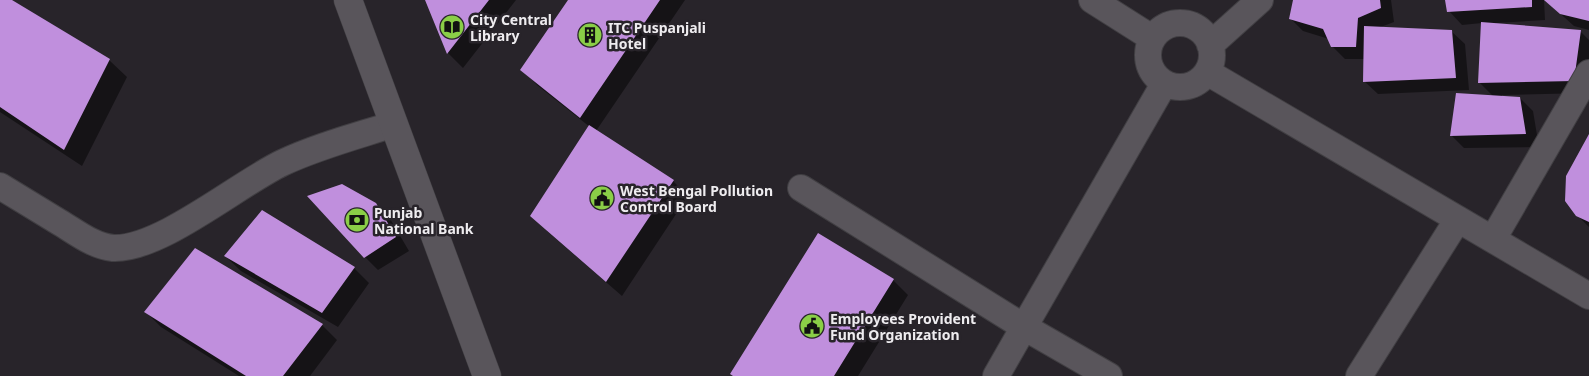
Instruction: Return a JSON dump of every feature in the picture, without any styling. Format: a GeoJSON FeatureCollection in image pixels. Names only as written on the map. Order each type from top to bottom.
{"type":"FeatureCollection","features":[{"type":"Feature","properties":{"kind":"street"},"geometry":{"type":"LineString","coordinates":[[348,0],[487,376]]}},
{"type":"Feature","properties":{"kind":"street"},"geometry":{"type":"LineString","coordinates":[[1092,0],[1152,38]]}},
{"type":"Feature","properties":{"kind":"street"},"geometry":{"type":"LineString","coordinates":[[1210,45],[1260,0]]}},
{"type":"Feature","properties":{"kind":"street"},"geometry":{"type":"LineString","coordinates":[[1183,23],[1204,33],[1210,45],[1212,58],[1207,72],[1201,80],[1185,87],[1164,84],[1152,73],[1148,63],[1148,50],[1152,38],[1161,29],[1183,23]]}},
{"type":"Feature","properties":{"kind":"street"},"geometry":{"type":"LineString","coordinates":[[1207,72],[1589,296]]}},
{"type":"Feature","properties":{"kind":"street"},"geometry":{"type":"LineString","coordinates":[[1493,240],[1589,74]]}},
{"type":"Feature","properties":{"kind":"street"},"geometry":{"type":"LineString","coordinates":[[996,376],[1164,84]]}},
{"type":"Feature","properties":{"kind":"street"},"geometry":{"type":"LineString","coordinates":[[0,186],[95,243],[113,248],[135,246],[161,235],[282,163],[321,147],[394,124]]}},
{"type":"Feature","properties":{"kind":"street"},"geometry":{"type":"LineString","coordinates":[[801,188],[1024,327],[1109,376]]}},
{"type":"Feature","properties":{"kind":"street"},"geometry":{"type":"LineString","coordinates":[[1359,376],[1458,219]]}},
{"type":"Feature","properties":{"kind":"building"},"geometry":{"type":"Polygon","coordinates":[[[0,0],[12,0],[110,59],[64,150],[0,107],[0,0]]]}},
{"type":"Feature","properties":{"kind":"building","name":"City Central Library"},"geometry":{"type":"Polygon","coordinates":[[[425,0],[489,0],[447,54],[425,0]]]}},
{"type":"Feature","properties":{"kind":"building","name":"ITC Puspanjali Hotel"},"geometry":{"type":"Polygon","coordinates":[[[568,0],[660,0],[580,118],[520,70],[568,0]]]}},
{"type":"Feature","properties":{"kind":"building"},"geometry":{"type":"Polygon","coordinates":[[[1293,0],[1380,0],[1381,8],[1358,18],[1356,47],[1331,47],[1323,29],[1289,19],[1293,0]]]}},
{"type":"Feature","properties":{"kind":"building"},"geometry":{"type":"Polygon","coordinates":[[[1445,0],[1532,0],[1532,7],[1447,12],[1445,0]]]}},
{"type":"Feature","properties":{"kind":"building"},"geometry":{"type":"Polygon","coordinates":[[[1544,0],[1589,0],[1589,21],[1560,14],[1544,0]]]}},
{"type":"Feature","properties":{"kind":"building"},"geometry":{"type":"Polygon","coordinates":[[[1481,22],[1581,30],[1574,81],[1478,83],[1481,22]]]}},
{"type":"Feature","properties":{"kind":"building"},"geometry":{"type":"Polygon","coordinates":[[[1364,26],[1452,30],[1456,78],[1363,82],[1364,26]]]}},
{"type":"Feature","properties":{"kind":"building"},"geometry":{"type":"Polygon","coordinates":[[[1456,93],[1520,97],[1526,134],[1450,136],[1456,93]]]}},
{"type":"Feature","properties":{"kind":"building","name":"West Bengal Pollution Control Board"},"geometry":{"type":"Polygon","coordinates":[[[589,125],[674,180],[606,282],[530,216],[589,125]]]}},
{"type":"Feature","properties":{"kind":"building"},"geometry":{"type":"Polygon","coordinates":[[[1589,134],[1589,222],[1576,216],[1565,201],[1566,176],[1589,134]]]}},
{"type":"Feature","properties":{"kind":"building","name":"Punjab National Bank"},"geometry":{"type":"Polygon","coordinates":[[[342,184],[376,203],[396,237],[364,258],[307,196],[342,184]]]}},
{"type":"Feature","properties":{"kind":"building"},"geometry":{"type":"Polygon","coordinates":[[[262,210],[355,267],[322,313],[224,256],[262,210]]]}},
{"type":"Feature","properties":{"kind":"building","name":"Employees Provident Fund Organization"},"geometry":{"type":"Polygon","coordinates":[[[818,233],[894,279],[834,376],[733,376],[730,374],[818,233]]]}},
{"type":"Feature","properties":{"kind":"building"},"geometry":{"type":"Polygon","coordinates":[[[195,248],[323,324],[283,376],[246,376],[144,312],[195,248]]]}},
{"type":"Feature","properties":{"kind":"place","name":"City Central Library"},"geometry":{"type":"Point","coordinates":[452,27]}},
{"type":"Feature","properties":{"kind":"place","name":"ITC Puspanjali Hotel"},"geometry":{"type":"Point","coordinates":[590,35]}},
{"type":"Feature","properties":{"kind":"place","name":"West Bengal Pollution Control Board"},"geometry":{"type":"Point","coordinates":[602,198]}},
{"type":"Feature","properties":{"kind":"place","name":"Punjab National Bank"},"geometry":{"type":"Point","coordinates":[357,220]}},
{"type":"Feature","properties":{"kind":"place","name":"Employees Provident Fund Organization"},"geometry":{"type":"Point","coordinates":[812,326]}}]}
